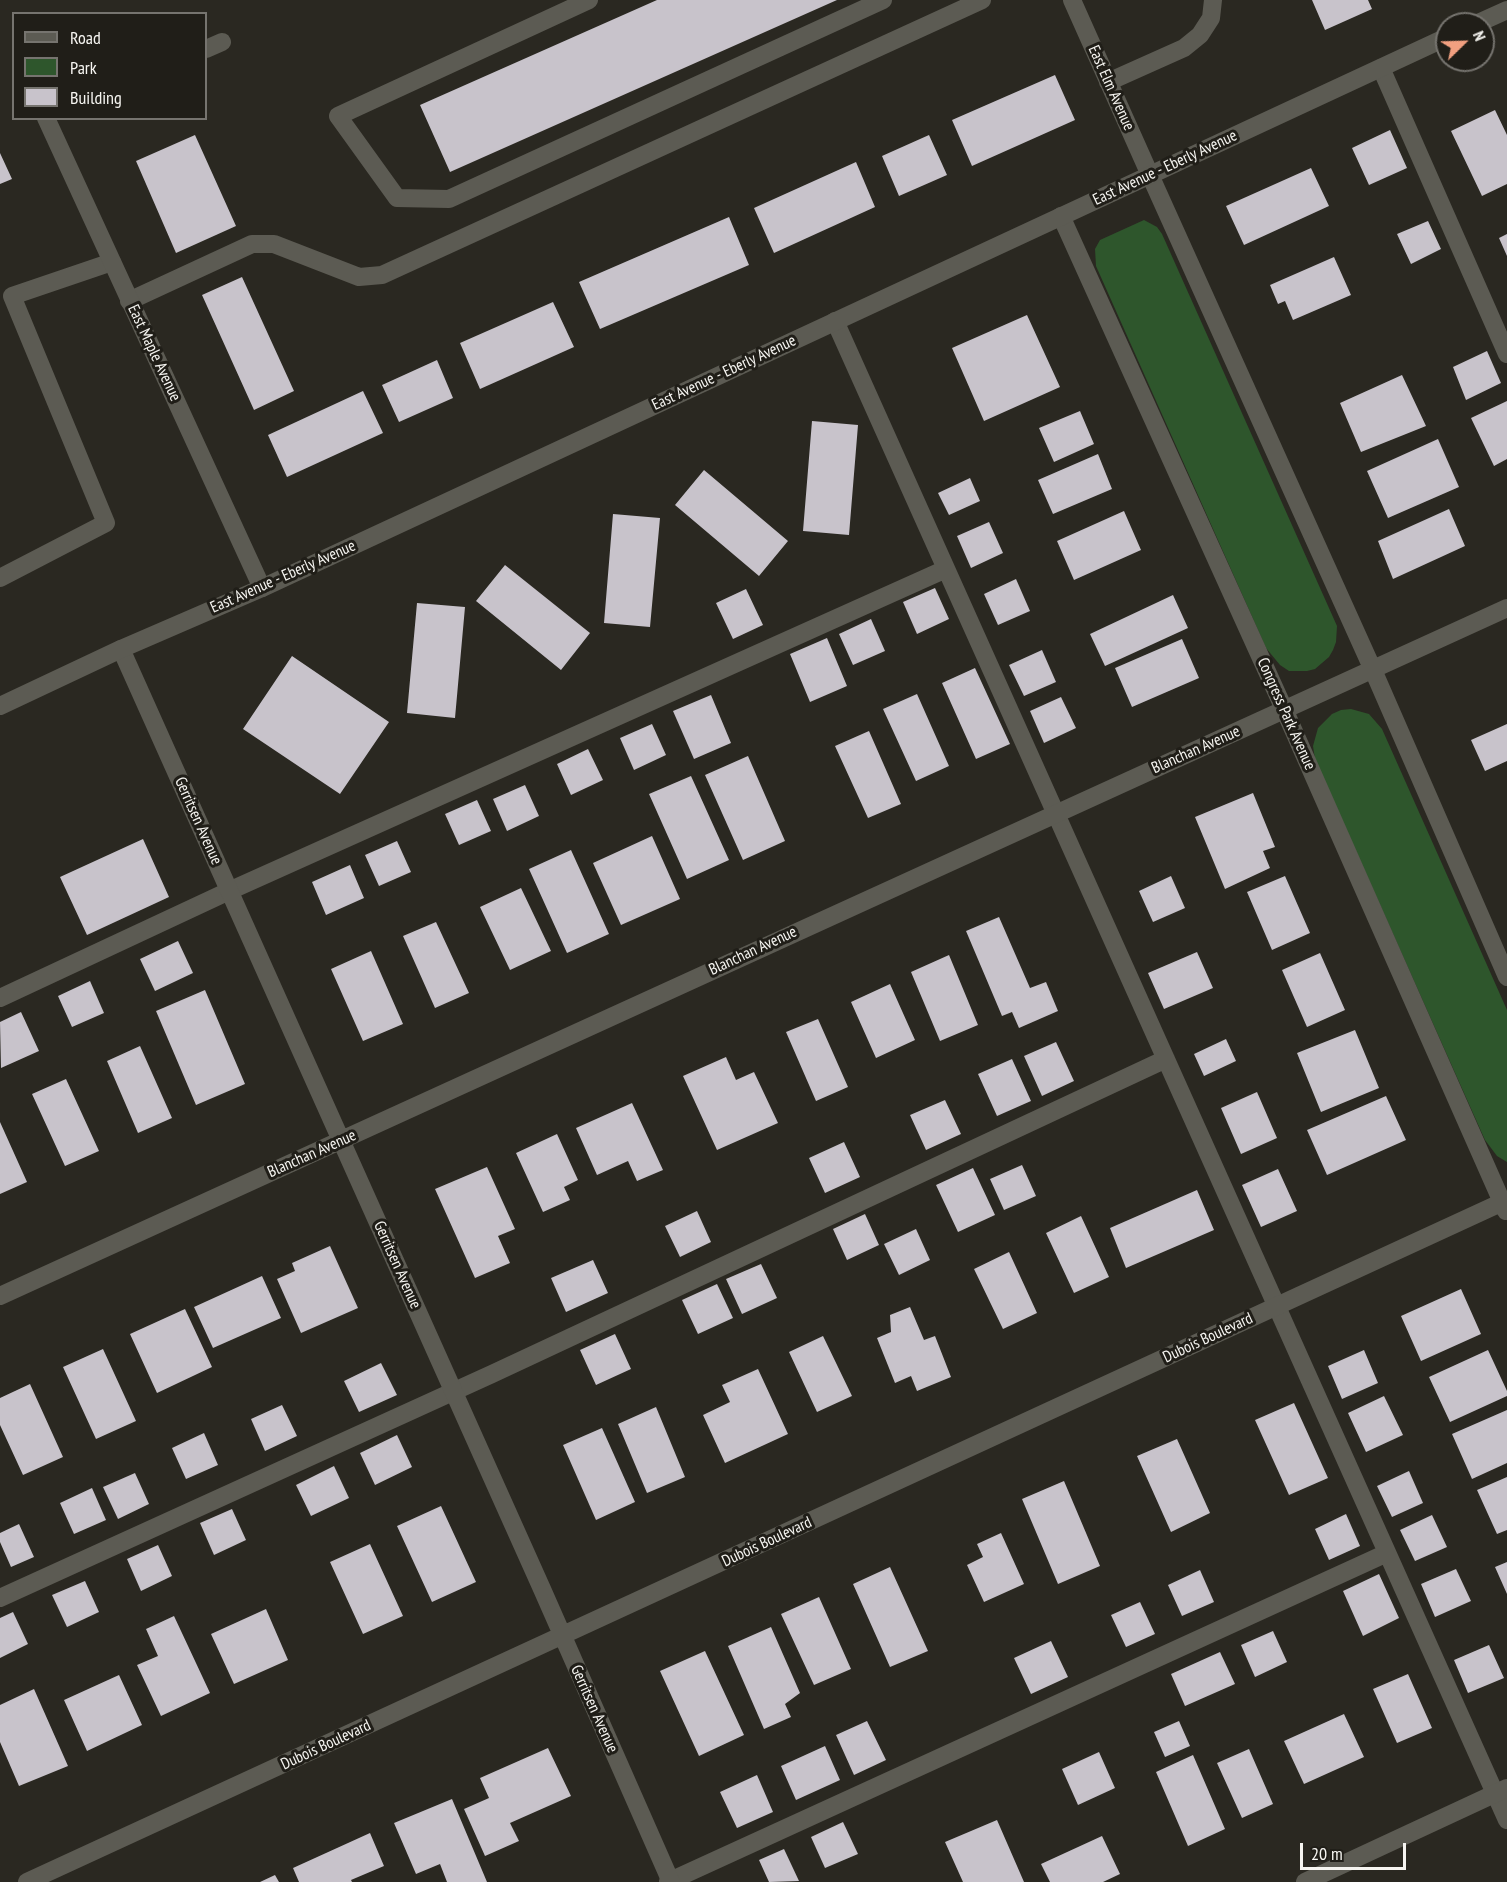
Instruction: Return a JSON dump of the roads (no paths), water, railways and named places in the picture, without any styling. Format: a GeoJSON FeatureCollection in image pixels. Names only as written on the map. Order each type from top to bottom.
{"type":"FeatureCollection","features":[{"type":"Feature","properties":{"kind":"street"},"geometry":{"type":"LineString","coordinates":[[589,0],[338,116],[397,198],[449,199],[883,0]]}},
{"type":"Feature","properties":{"kind":"street"},"geometry":{"type":"LineString","coordinates":[[129,301],[252,244],[274,244],[359,277],[382,275],[982,0]]}},
{"type":"Feature","properties":{"kind":"street","name":"East Elm Avenue"},"geometry":{"type":"LineString","coordinates":[[1072,0],[1150,175]]}},
{"type":"Feature","properties":{"kind":"street"},"geometry":{"type":"LineString","coordinates":[[1108,82],[1184,48],[1200,35],[1211,18],[1213,0]]}},
{"type":"Feature","properties":{"kind":"street","name":"East Avenue - Eberly Avenue"},"geometry":{"type":"LineString","coordinates":[[0,706],[121,649],[262,588],[1435,43]]}},
{"type":"Feature","properties":{"kind":"street"},"geometry":{"type":"LineString","coordinates":[[1381,68],[1507,354]]}},
{"type":"Feature","properties":{"kind":"street","name":"East Maple Avenue"},"geometry":{"type":"LineString","coordinates":[[47,120],[262,588]]}},
{"type":"Feature","properties":{"kind":"street"},"geometry":{"type":"LineString","coordinates":[[1150,175],[1373,670],[1507,977]]}},
{"type":"Feature","properties":{"kind":"street","name":"Congress Park Avenue"},"geometry":{"type":"LineString","coordinates":[[1061,216],[1506,1205]]}},
{"type":"Feature","properties":{"kind":"street"},"geometry":{"type":"LineString","coordinates":[[0,578],[106,523],[6,299],[111,262]]}},
{"type":"Feature","properties":{"kind":"street"},"geometry":{"type":"LineString","coordinates":[[1490,316],[1507,308]]}},
{"type":"Feature","properties":{"kind":"street"},"geometry":{"type":"LineString","coordinates":[[835,321],[1387,1553],[1501,1791],[1507,1820]]}},
{"type":"Feature","properties":{"kind":"street"},"geometry":{"type":"LineString","coordinates":[[0,998],[229,891],[946,569]]}},
{"type":"Feature","properties":{"kind":"street","name":"Blanchan Avenue"},"geometry":{"type":"LineString","coordinates":[[0,1296],[1507,608]]}},
{"type":"Feature","properties":{"kind":"street","name":"Gerritsen Avenue"},"geometry":{"type":"LineString","coordinates":[[121,649],[342,1140],[670,1882]]}},
{"type":"Feature","properties":{"kind":"street"},"geometry":{"type":"LineString","coordinates":[[0,1598],[453,1392],[1166,1059]]}},
{"type":"Feature","properties":{"kind":"street","name":"Dubois Boulevard"},"geometry":{"type":"LineString","coordinates":[[27,1882],[1277,1306],[1506,1205]]}},
{"type":"Feature","properties":{"kind":"street"},"geometry":{"type":"LineString","coordinates":[[670,1882],[1387,1553]]}},
{"type":"Feature","properties":{"kind":"street"},"geometry":{"type":"LineString","coordinates":[[1305,1882],[1501,1791]]}}]}
